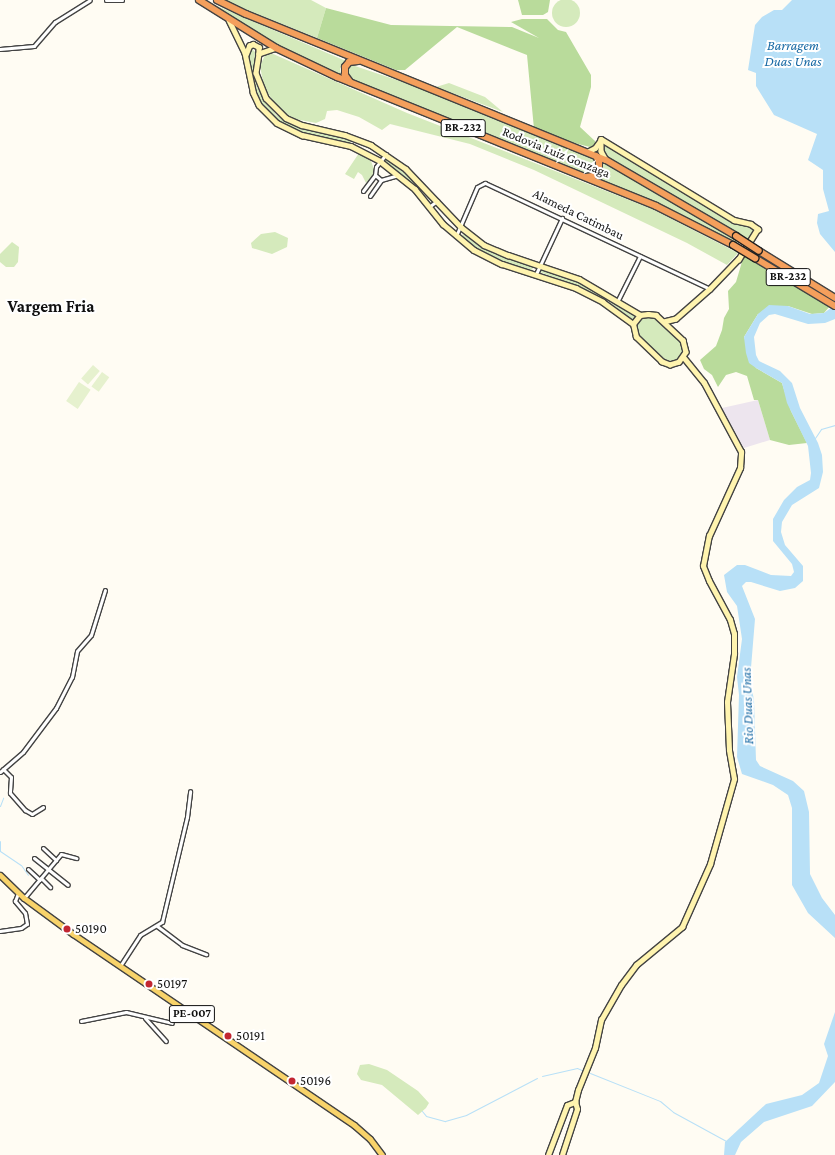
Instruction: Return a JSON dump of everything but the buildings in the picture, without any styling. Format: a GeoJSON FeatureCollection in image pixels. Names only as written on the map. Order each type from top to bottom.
{"type":"FeatureCollection","features":[{"type":"Feature","properties":{"kind":"highway","name":"Rodovia Luiz Gonzaga"},"geometry":{"type":"LineString","coordinates":[[199,0],[276,48],[355,85],[678,215],[822,294],[835,298]]}},
{"type":"Feature","properties":{"kind":"highway","name":"Rodovia Luiz Gonzaga"},"geometry":{"type":"LineString","coordinates":[[216,0],[365,63],[606,160],[760,251],[822,294],[835,306]]}},
{"type":"Feature","properties":{"kind":"highway"},"geometry":{"type":"LineString","coordinates":[[355,85],[346,78],[345,67],[353,60],[365,63]]}},
{"type":"Feature","properties":{"kind":"highway"},"geometry":{"type":"LineString","coordinates":[[582,176],[592,176],[599,170],[599,162],[589,153]]}},
{"type":"Feature","properties":{"kind":"main road"},"geometry":{"type":"LineString","coordinates":[[229,20],[246,56],[253,92],[259,105],[277,123],[302,135],[351,146],[380,161],[400,175],[456,236],[492,260],[536,274],[587,293],[612,307],[633,324],[636,337],[662,362],[672,365],[683,357],[685,344],[675,331],[656,315],[640,315],[618,300],[579,279],[539,264],[497,251],[461,227],[406,169],[386,154],[355,139],[302,125],[278,112],[260,86],[256,66],[259,48],[253,44],[249,46],[246,56]]}},
{"type":"Feature","properties":{"kind":"main road"},"geometry":{"type":"LineString","coordinates":[[259,54],[276,48]]}},
{"type":"Feature","properties":{"kind":"main road"},"geometry":{"type":"LineString","coordinates":[[589,153],[597,147],[601,140]]}},
{"type":"Feature","properties":{"kind":"main road"},"geometry":{"type":"LineString","coordinates":[[601,140],[601,151],[606,160]]}},
{"type":"Feature","properties":{"kind":"main road"},"geometry":{"type":"LineString","coordinates":[[601,140],[734,220],[754,225],[758,232],[739,259],[710,289],[676,319],[664,322]]}},
{"type":"Feature","properties":{"kind":"main road"},"geometry":{"type":"LineString","coordinates":[[633,324],[640,315]]}},
{"type":"Feature","properties":{"kind":"main road"},"geometry":{"type":"LineString","coordinates":[[675,331],[676,319]]}},
{"type":"Feature","properties":{"kind":"main road"},"geometry":{"type":"LineString","coordinates":[[562,1155],[577,1109],[575,1102],[596,1042],[601,1020],[621,984],[636,965],[682,927],[710,864],[734,779],[729,750],[727,702],[734,654],[734,634],[730,620],[709,581],[703,566],[709,536],[740,468],[741,452],[704,383],[683,357]]}},
{"type":"Feature","properties":{"kind":"main road","name":"PE-007"},"geometry":{"type":"LineString","coordinates":[[0,875],[24,898],[120,966],[354,1125],[370,1139],[382,1155]]}},
{"type":"Feature","properties":{"kind":"main road"},"geometry":{"type":"LineString","coordinates":[[548,1155],[567,1105],[575,1102]]}},
{"type":"Feature","properties":{"kind":"street"},"geometry":{"type":"LineString","coordinates":[[0,49],[34,46],[55,22],[90,0]]}},
{"type":"Feature","properties":{"kind":"street"},"geometry":{"type":"LineString","coordinates":[[106,0],[122,0]]}},
{"type":"Feature","properties":{"kind":"street"},"geometry":{"type":"LineString","coordinates":[[351,146],[355,139]]}},
{"type":"Feature","properties":{"kind":"street"},"geometry":{"type":"LineString","coordinates":[[367,154],[376,167]]}},
{"type":"Feature","properties":{"kind":"street"},"geometry":{"type":"LineString","coordinates":[[363,191],[375,175],[376,167],[386,154]]}},
{"type":"Feature","properties":{"kind":"street"},"geometry":{"type":"LineString","coordinates":[[375,175],[381,180]]}},
{"type":"Feature","properties":{"kind":"street"},"geometry":{"type":"LineString","coordinates":[[370,196],[381,180],[400,175]]}},
{"type":"Feature","properties":{"kind":"street","name":"Alameda Catimbau"},"geometry":{"type":"LineString","coordinates":[[461,227],[482,182],[562,218],[710,289]]}},
{"type":"Feature","properties":{"kind":"street"},"geometry":{"type":"LineString","coordinates":[[366,187],[372,192]]}},
{"type":"Feature","properties":{"kind":"street"},"geometry":{"type":"LineString","coordinates":[[430,206],[437,201]]}},
{"type":"Feature","properties":{"kind":"street"},"geometry":{"type":"LineString","coordinates":[[536,274],[539,264],[562,218]]}},
{"type":"Feature","properties":{"kind":"street"},"geometry":{"type":"LineString","coordinates":[[456,236],[461,227]]}},
{"type":"Feature","properties":{"kind":"street"},"geometry":{"type":"LineString","coordinates":[[618,300],[640,256]]}},
{"type":"Feature","properties":{"kind":"street"},"geometry":{"type":"LineString","coordinates":[[0,772],[23,752],[56,708],[72,677],[77,651],[91,635],[105,590]]}},
{"type":"Feature","properties":{"kind":"street"},"geometry":{"type":"LineString","coordinates":[[4,769],[11,777],[10,793],[25,810],[34,814],[43,807]]}},
{"type":"Feature","properties":{"kind":"street"},"geometry":{"type":"LineString","coordinates":[[120,966],[140,935],[157,926],[163,918],[180,849],[190,791]]}},
{"type":"Feature","properties":{"kind":"street"},"geometry":{"type":"LineString","coordinates":[[43,848],[56,860]]}},
{"type":"Feature","properties":{"kind":"street"},"geometry":{"type":"LineString","coordinates":[[24,898],[56,860],[65,854],[76,858]]}},
{"type":"Feature","properties":{"kind":"street"},"geometry":{"type":"LineString","coordinates":[[34,858],[68,885]]}},
{"type":"Feature","properties":{"kind":"street"},"geometry":{"type":"LineString","coordinates":[[28,869],[50,887]]}},
{"type":"Feature","properties":{"kind":"street"},"geometry":{"type":"LineString","coordinates":[[0,931],[21,928],[27,924],[25,913],[15,901],[18,893]]}},
{"type":"Feature","properties":{"kind":"street"},"geometry":{"type":"LineString","coordinates":[[157,926],[182,945],[206,954]]}},
{"type":"Feature","properties":{"kind":"street"},"geometry":{"type":"LineString","coordinates":[[81,1021],[126,1012],[145,1018],[172,1023]]}},
{"type":"Feature","properties":{"kind":"street"},"geometry":{"type":"LineString","coordinates":[[145,1018],[166,1041]]}},
{"type":"Feature","properties":{"kind":"shaded area"},"geometry":{"type":"Polygon","coordinates":[[[758,400],[770,440],[744,448],[722,408],[758,400]]]}},
{"type":"Feature","properties":{"kind":"green space"},"geometry":{"type":"Polygon","coordinates":[[[566,-1],[576,3],[580,13],[576,23],[566,27],[556,23],[552,13],[556,3],[566,-1]]]}},
{"type":"Feature","properties":{"kind":"green space"},"geometry":{"type":"Polygon","coordinates":[[[203,0],[346,61],[340,68],[341,77],[303,61],[203,0]]]}},
{"type":"Feature","properties":{"kind":"green space"},"geometry":{"type":"Polygon","coordinates":[[[222,0],[311,0],[326,8],[317,38],[222,0]]]}},
{"type":"Feature","properties":{"kind":"green space"},"geometry":{"type":"Polygon","coordinates":[[[518,0],[550,0],[548,12],[543,15],[522,15],[518,0]]]}},
{"type":"Feature","properties":{"kind":"green space"},"geometry":{"type":"Polygon","coordinates":[[[326,8],[391,25],[512,27],[539,38],[511,22],[522,19],[547,19],[558,30],[566,32],[591,75],[591,87],[580,127],[595,141],[596,146],[594,148],[578,144],[534,129],[527,55],[457,27],[405,70],[396,70],[317,38],[326,8]]]}},
{"type":"Feature","properties":{"kind":"green space"},"geometry":{"type":"Polygon","coordinates":[[[252,49],[257,54],[254,64],[257,87],[276,115],[296,125],[351,140],[350,144],[304,134],[278,122],[259,104],[253,90],[247,60],[248,51],[252,49]]]}},
{"type":"Feature","properties":{"kind":"green space"},"geometry":{"type":"Polygon","coordinates":[[[271,53],[407,113],[652,209],[738,253],[727,265],[687,243],[534,170],[470,144],[390,124],[382,130],[359,117],[337,110],[327,111],[325,119],[316,123],[295,119],[278,109],[264,87],[260,66],[265,55],[271,53]]]}},
{"type":"Feature","properties":{"kind":"green space"},"geometry":{"type":"Polygon","coordinates":[[[352,65],[483,109],[593,156],[601,164],[593,175],[581,175],[352,82],[347,77],[347,70],[352,65]]]}},
{"type":"Feature","properties":{"kind":"green space"},"geometry":{"type":"Polygon","coordinates":[[[449,83],[485,97],[503,112],[436,87],[449,83]]]}},
{"type":"Feature","properties":{"kind":"green space"},"geometry":{"type":"Polygon","coordinates":[[[606,145],[728,218],[754,229],[755,233],[748,242],[608,157],[604,150],[606,145]]]}},
{"type":"Feature","properties":{"kind":"green space"},"geometry":{"type":"Polygon","coordinates":[[[359,153],[371,161],[374,169],[373,175],[366,183],[362,175],[358,172],[354,179],[345,174],[359,153]]]}},
{"type":"Feature","properties":{"kind":"green space"},"geometry":{"type":"Polygon","coordinates":[[[385,157],[407,171],[434,201],[432,203],[418,187],[382,160],[385,157]]]}},
{"type":"Feature","properties":{"kind":"green space"},"geometry":{"type":"Polygon","coordinates":[[[601,159],[739,239],[736,246],[684,216],[595,178],[603,168],[601,159]]]}},
{"type":"Feature","properties":{"kind":"green space"},"geometry":{"type":"Polygon","coordinates":[[[275,232],[288,238],[287,247],[272,254],[252,248],[251,243],[261,234],[275,232]]]}},
{"type":"Feature","properties":{"kind":"green space"},"geometry":{"type":"Polygon","coordinates":[[[463,234],[492,252],[534,265],[532,270],[510,265],[485,254],[461,238],[463,234]]]}},
{"type":"Feature","properties":{"kind":"green space"},"geometry":{"type":"Polygon","coordinates":[[[12,242],[19,247],[18,262],[14,267],[6,267],[0,262],[0,254],[12,242]]]}},
{"type":"Feature","properties":{"kind":"green space"},"geometry":{"type":"Polygon","coordinates":[[[744,255],[830,306],[824,313],[812,314],[788,306],[758,314],[744,337],[756,368],[782,383],[791,411],[807,443],[789,445],[770,440],[758,400],[754,400],[747,376],[736,372],[726,375],[718,387],[712,375],[704,369],[700,360],[716,346],[722,330],[724,318],[729,309],[728,291],[736,282],[744,255]]]}},
{"type":"Feature","properties":{"kind":"green space"},"geometry":{"type":"Polygon","coordinates":[[[542,267],[591,286],[639,316],[634,321],[608,301],[587,290],[540,272],[542,267]]]}},
{"type":"Feature","properties":{"kind":"green space"},"geometry":{"type":"Polygon","coordinates":[[[649,315],[655,317],[682,341],[684,353],[675,363],[663,360],[634,331],[641,316],[649,315]]]}},
{"type":"Feature","properties":{"kind":"green space"},"geometry":{"type":"Polygon","coordinates":[[[93,365],[100,371],[88,384],[81,379],[93,365]]]}},
{"type":"Feature","properties":{"kind":"green space"},"geometry":{"type":"Polygon","coordinates":[[[102,372],[109,377],[99,392],[91,387],[102,372]]]}},
{"type":"Feature","properties":{"kind":"green space"},"geometry":{"type":"Polygon","coordinates":[[[79,382],[91,390],[78,409],[66,401],[79,382]]]}},
{"type":"Feature","properties":{"kind":"green space"},"geometry":{"type":"Polygon","coordinates":[[[369,1064],[387,1070],[418,1091],[429,1103],[426,1108],[418,1115],[382,1085],[361,1080],[357,1074],[360,1065],[369,1064]]]}},
{"type":"Feature","properties":{"kind":"water","name":"Barragem Duas Unas"},"geometry":{"type":"Polygon","coordinates":[[[792,0],[835,0],[835,252],[820,234],[817,223],[818,214],[829,211],[823,189],[823,170],[808,160],[817,134],[774,115],[756,86],[756,73],[748,70],[755,25],[762,17],[774,10],[782,10],[792,0]]]}},
{"type":"Feature","properties":{"kind":"water","name":"Rio Duas Unas"},"geometry":{"type":"Polygon","coordinates":[[[769,305],[788,306],[810,314],[824,313],[835,305],[835,319],[825,323],[808,324],[775,314],[769,315],[760,323],[754,337],[756,355],[759,361],[780,371],[792,383],[800,408],[818,443],[822,455],[823,472],[819,488],[792,505],[782,522],[781,532],[785,545],[803,566],[803,581],[795,588],[780,591],[751,582],[746,582],[742,586],[755,619],[750,680],[754,700],[756,760],[760,766],[793,781],[804,791],[809,812],[810,874],[822,898],[835,915],[835,938],[808,913],[792,885],[792,808],[788,795],[773,785],[742,774],[737,757],[739,695],[737,677],[742,639],[737,606],[727,592],[724,575],[737,565],[745,565],[771,575],[791,576],[794,572],[792,564],[773,541],[773,519],[784,500],[797,487],[810,480],[811,473],[808,446],[787,403],[782,383],[749,363],[746,353],[744,337],[758,314],[769,305]]]}},
{"type":"Feature","properties":{"kind":"water"},"geometry":{"type":"Polygon","coordinates":[[[835,1012],[835,1082],[812,1106],[764,1122],[741,1142],[735,1155],[724,1155],[725,1142],[766,1104],[802,1095],[819,1083],[828,1056],[824,1044],[835,1012]]]}},
{"type":"Feature","properties":{"kind":"waterway"},"geometry":{"type":"LineString","coordinates":[[815,438],[821,429],[835,425]]}},
{"type":"Feature","properties":{"kind":"waterway"},"geometry":{"type":"LineString","coordinates":[[0,806],[3,798]]}},
{"type":"Feature","properties":{"kind":"waterway"},"geometry":{"type":"LineString","coordinates":[[0,841],[0,851]]}},
{"type":"Feature","properties":{"kind":"waterway"},"geometry":{"type":"LineString","coordinates":[[0,851],[21,865],[28,875]]}},
{"type":"Feature","properties":{"kind":"waterway"},"geometry":{"type":"LineString","coordinates":[[542,1076],[577,1068],[584,1071]]}},
{"type":"Feature","properties":{"kind":"waterway"},"geometry":{"type":"LineString","coordinates":[[590,1073],[660,1101],[673,1112],[726,1141]]}},
{"type":"Feature","properties":{"kind":"waterway"},"geometry":{"type":"LineString","coordinates":[[422,1111],[426,1116],[445,1121],[466,1115],[537,1078]]}},
{"type":"Feature","properties":{"kind":"place","name":"50190"},"geometry":{"type":"Point","coordinates":[67,929]}},
{"type":"Feature","properties":{"kind":"place","name":"50197"},"geometry":{"type":"Point","coordinates":[149,984]}},
{"type":"Feature","properties":{"kind":"place","name":"50191"},"geometry":{"type":"Point","coordinates":[228,1036]}},
{"type":"Feature","properties":{"kind":"place","name":"50196"},"geometry":{"type":"Point","coordinates":[292,1081]}},
{"type":"Feature","properties":{"kind":"district","name":"Vargem Fria"},"geometry":{"type":"Point","coordinates":[51,307]}}]}
